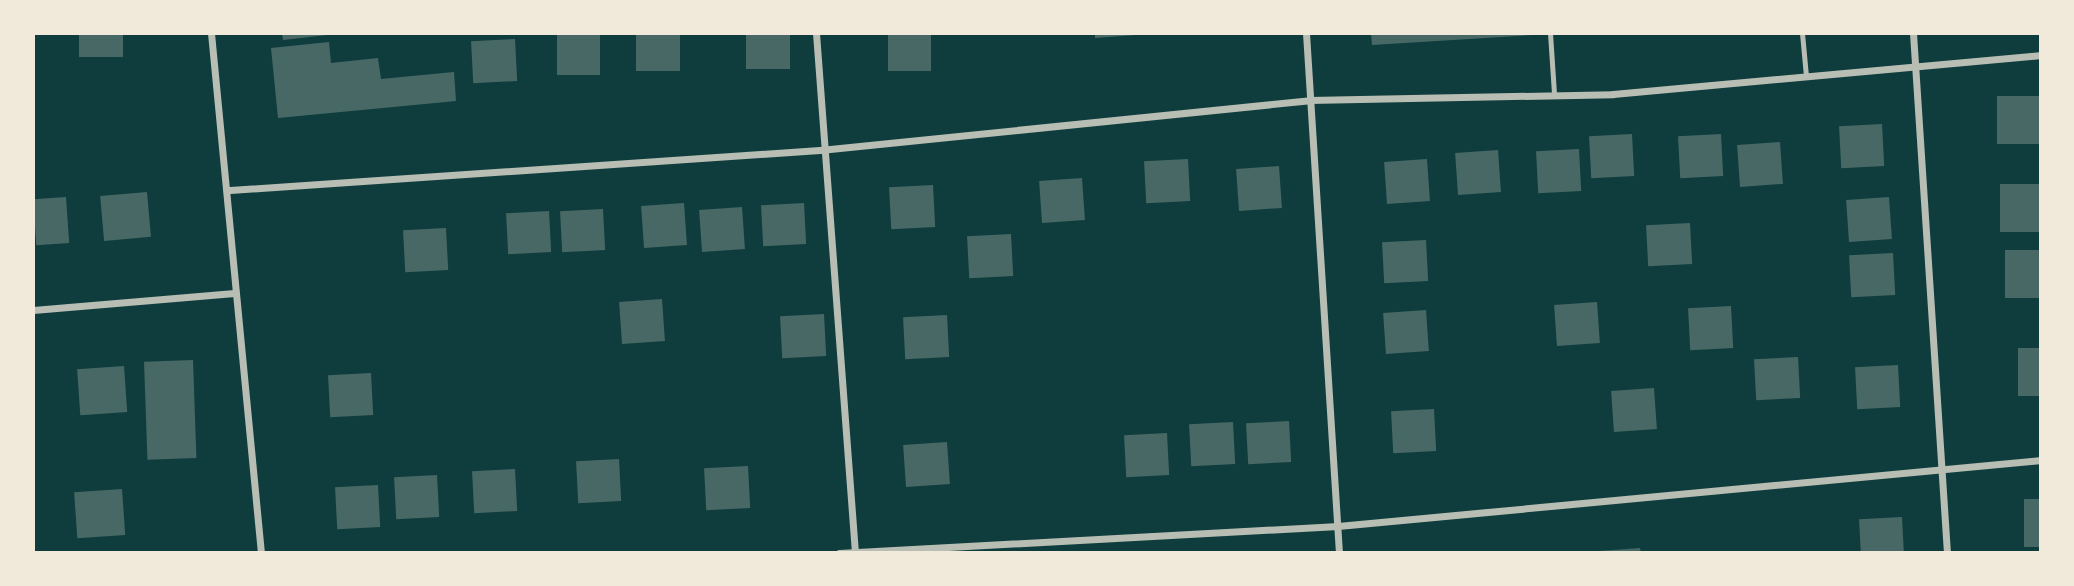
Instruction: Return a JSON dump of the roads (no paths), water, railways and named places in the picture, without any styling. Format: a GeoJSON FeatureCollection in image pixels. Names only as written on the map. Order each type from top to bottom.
{"type":"FeatureCollection","features":[{"type":"Feature","properties":{"kind":"street"},"geometry":{"type":"LineString","coordinates":[[211,33],[230,190],[234,293],[261,553]]}},
{"type":"Feature","properties":{"kind":"street"},"geometry":{"type":"LineString","coordinates":[[816,33],[820,150],[855,552]]}},
{"type":"Feature","properties":{"kind":"street"},"geometry":{"type":"LineString","coordinates":[[1306,33],[1339,553]]}},
{"type":"Feature","properties":{"kind":"street"},"geometry":{"type":"LineString","coordinates":[[1913,33],[1947,553]]}},
{"type":"Feature","properties":{"kind":"street"},"geometry":{"type":"LineString","coordinates":[[230,190],[820,150],[1309,100],[1613,94],[2041,55]]}},
{"type":"Feature","properties":{"kind":"street"},"geometry":{"type":"LineString","coordinates":[[33,310],[234,293]]}},
{"type":"Feature","properties":{"kind":"street"},"geometry":{"type":"LineString","coordinates":[[839,553],[1338,526],[1940,467],[2041,460]]}},
{"type":"Feature","properties":{"kind":"lane"},"geometry":{"type":"LineString","coordinates":[[1550,33],[1554,94]]}},
{"type":"Feature","properties":{"kind":"lane"},"geometry":{"type":"LineString","coordinates":[[1801,33],[1805,76]]}}]}
